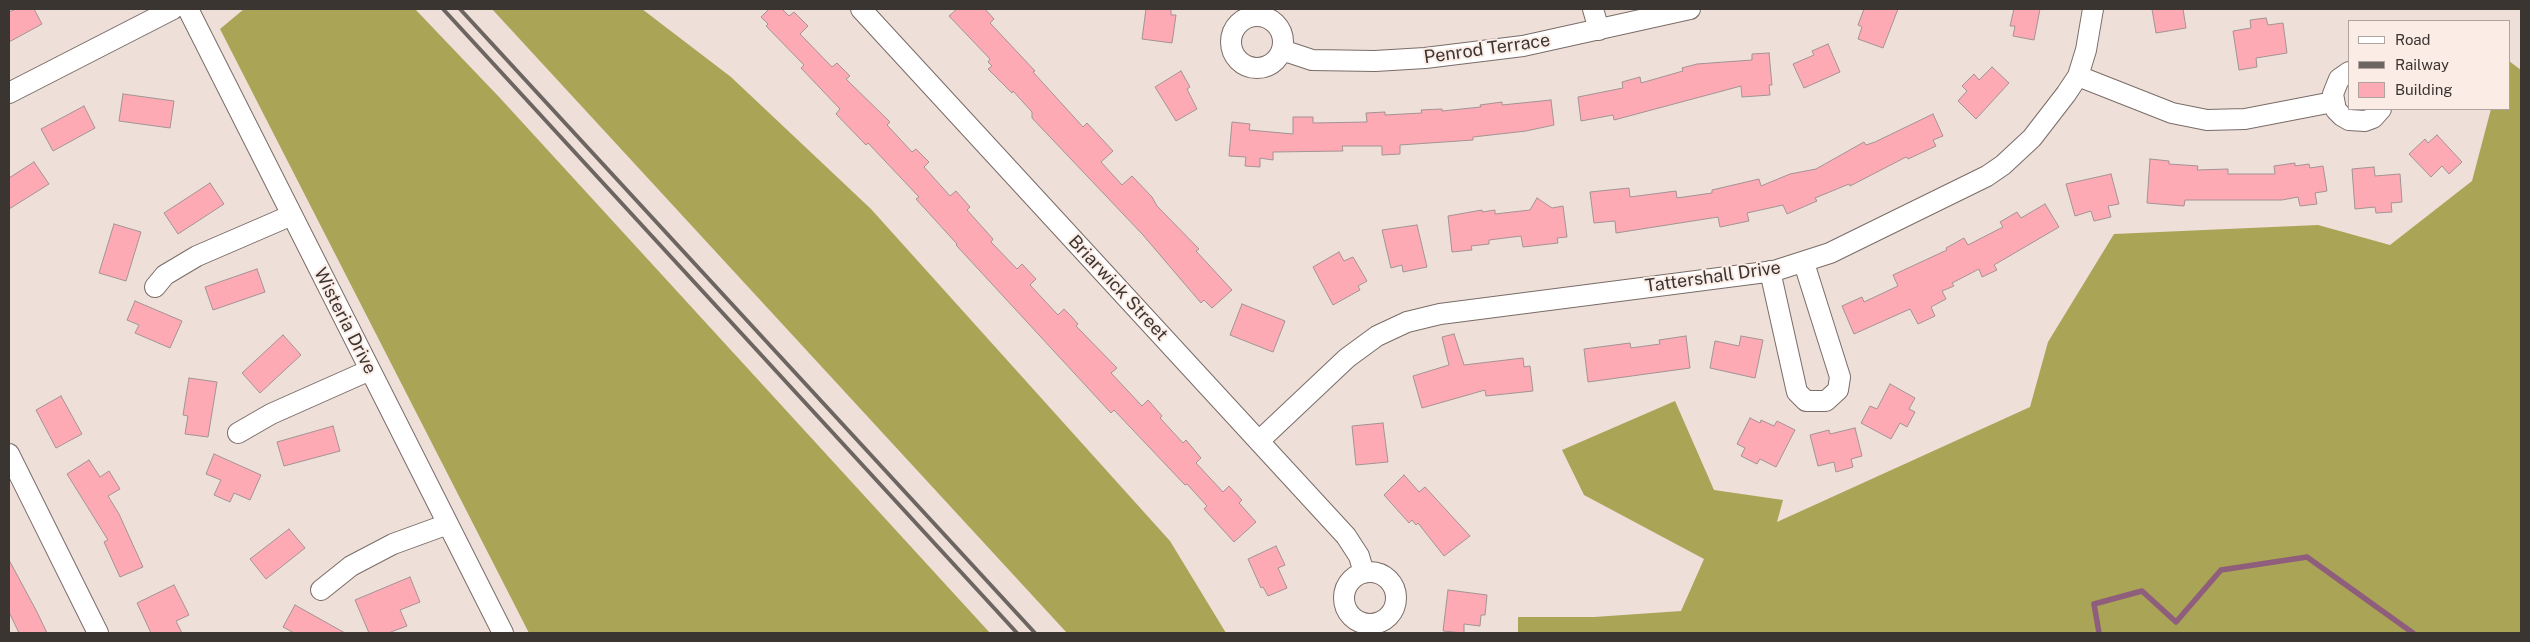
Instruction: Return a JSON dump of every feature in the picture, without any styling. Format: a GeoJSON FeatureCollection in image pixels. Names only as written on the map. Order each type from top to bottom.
{"type":"FeatureCollection","features":[{"type":"Feature","properties":{"kind":"street"},"geometry":{"type":"LineString","coordinates":[[9,93],[174,9]]}},
{"type":"Feature","properties":{"kind":"street","name":"Wisteria Drive"},"geometry":{"type":"LineString","coordinates":[[188,9],[503,633]]}},
{"type":"Feature","properties":{"kind":"street","name":"Briarwick Street"},"geometry":{"type":"LineString","coordinates":[[861,9],[1346,536],[1359,556],[1364,573]]}},
{"type":"Feature","properties":{"kind":"street"},"geometry":{"type":"LineString","coordinates":[[1593,9],[1599,30]]}},
{"type":"Feature","properties":{"kind":"street","name":"Penrod Terrace"},"geometry":{"type":"LineString","coordinates":[[1282,50],[1312,60],[1393,60],[1523,46],[1690,9]]}},
{"type":"Feature","properties":{"kind":"street","name":"Tattershall Drive"},"geometry":{"type":"LineString","coordinates":[[1260,441],[1347,358],[1376,336],[1407,322],[1440,314],[1770,271],[1804,263],[1882,229],[1987,176],[2032,138],[2061,102],[2078,76],[2086,50],[2093,9]]}},
{"type":"Feature","properties":{"kind":"street"},"geometry":{"type":"LineString","coordinates":[[2348,73],[2339,79],[2335,86],[2333,102],[2342,116],[2357,122],[2373,118],[2380,110]]}},
{"type":"Feature","properties":{"kind":"street"},"geometry":{"type":"LineString","coordinates":[[2078,76],[2172,113],[2207,120],[2245,119],[2333,102]]}},
{"type":"Feature","properties":{"kind":"street"},"geometry":{"type":"LineString","coordinates":[[155,287],[165,275],[197,256],[292,215]]}},
{"type":"Feature","properties":{"kind":"street"},"geometry":{"type":"LineString","coordinates":[[1770,271],[1796,392],[1806,401],[1826,401],[1838,390],[1840,377],[1804,263]]}},
{"type":"Feature","properties":{"kind":"street"},"geometry":{"type":"LineString","coordinates":[[238,433],[271,414],[370,370]]}},
{"type":"Feature","properties":{"kind":"street"},"geometry":{"type":"LineString","coordinates":[[9,454],[98,633]]}},
{"type":"Feature","properties":{"kind":"street"},"geometry":{"type":"LineString","coordinates":[[320,590],[351,566],[392,544],[448,524]]}},
{"type":"Feature","properties":{"kind":"shaded area"},"geometry":{"type":"Polygon","coordinates":[[[244,9],[415,9],[500,98],[990,633],[529,633],[220,29],[244,9]]]}},
{"type":"Feature","properties":{"kind":"shaded area"},"geometry":{"type":"Polygon","coordinates":[[[492,9],[642,9],[731,77],[871,209],[1170,541],[1226,633],[1067,633],[492,9]]]}},
{"type":"Feature","properties":{"kind":"shaded area"},"geometry":{"type":"Polygon","coordinates":[[[2510,62],[2521,70],[2521,633],[1518,633],[1518,617],[1594,617],[1681,611],[1704,559],[1584,495],[1562,450],[1675,401],[1714,490],[1783,500],[1777,522],[2030,407],[2048,342],[2114,234],[2318,225],[2390,245],[2472,181],[2491,110],[2510,110],[2510,62]]]}},
{"type":"Feature","properties":{"kind":"building"},"geometry":{"type":"Polygon","coordinates":[[[16,9],[34,9],[42,24],[9,42],[9,12],[16,9]]]}},
{"type":"Feature","properties":{"kind":"building"},"geometry":{"type":"Polygon","coordinates":[[[769,9],[782,9],[789,16],[794,12],[808,26],[800,34],[832,67],[837,63],[850,76],[846,79],[890,122],[887,125],[912,152],[916,149],[929,162],[924,167],[950,196],[956,191],[970,207],[967,210],[993,239],[991,242],[1017,269],[1022,264],[1036,279],[1030,285],[1058,315],[1064,309],[1071,316],[1078,324],[1076,326],[1117,368],[1111,373],[1142,406],[1148,400],[1162,416],[1160,418],[1183,443],[1186,440],[1201,458],[1196,463],[1223,492],[1229,486],[1242,500],[1239,503],[1256,522],[1234,542],[1204,509],[1207,506],[1187,484],[1185,485],[1114,410],[1111,413],[956,245],[916,199],[919,197],[868,143],[866,145],[836,114],[840,109],[801,68],[804,65],[766,26],[768,24],[761,17],[769,9]]]}},
{"type":"Feature","properties":{"kind":"building"},"geometry":{"type":"Polygon","coordinates":[[[957,9],[985,9],[994,19],[990,23],[1035,71],[1033,72],[1083,127],[1087,123],[1113,151],[1101,162],[1122,185],[1132,176],[1152,197],[1157,206],[1199,249],[1196,251],[1232,290],[1212,308],[1204,300],[1201,303],[1143,235],[1032,118],[1032,112],[1013,91],[1012,93],[988,69],[992,66],[988,62],[990,59],[949,16],[957,9]]]}},
{"type":"Feature","properties":{"kind":"building"},"geometry":{"type":"Polygon","coordinates":[[[1146,9],[1171,9],[1171,15],[1176,15],[1172,43],[1142,39],[1146,9]]]}},
{"type":"Feature","properties":{"kind":"building"},"geometry":{"type":"Polygon","coordinates":[[[1864,9],[1898,9],[1883,48],[1858,39],[1862,27],[1858,25],[1864,9]]]}},
{"type":"Feature","properties":{"kind":"building"},"geometry":{"type":"Polygon","coordinates":[[[2014,9],[2040,9],[2034,40],[2013,36],[2015,26],[2010,26],[2014,9]]]}},
{"type":"Feature","properties":{"kind":"building"},"geometry":{"type":"Polygon","coordinates":[[[2152,9],[2183,9],[2186,28],[2156,33],[2152,9]]]}},
{"type":"Feature","properties":{"kind":"building"},"geometry":{"type":"Polygon","coordinates":[[[2266,18],[2268,25],[2283,23],[2287,53],[2256,58],[2257,67],[2239,70],[2233,31],[2251,28],[2250,20],[2266,18]]]}},
{"type":"Feature","properties":{"kind":"building"},"geometry":{"type":"Polygon","coordinates":[[[1828,44],[1840,72],[1804,88],[1793,64],[1814,55],[1812,51],[1828,44]]]}},
{"type":"Feature","properties":{"kind":"building"},"geometry":{"type":"Polygon","coordinates":[[[1769,53],[1772,85],[1769,85],[1770,95],[1742,97],[1741,86],[1614,120],[1613,115],[1581,121],[1578,97],[1623,88],[1622,82],[1640,77],[1641,83],[1683,71],[1682,68],[1697,64],[1752,60],[1752,54],[1769,53]]]}},
{"type":"Feature","properties":{"kind":"building"},"geometry":{"type":"Polygon","coordinates":[[[1992,67],[2009,83],[1976,119],[1958,101],[1967,91],[1962,86],[1974,74],[1979,80],[1992,67]]]}},
{"type":"Feature","properties":{"kind":"building"},"geometry":{"type":"Polygon","coordinates":[[[1181,71],[1190,87],[1187,89],[1197,109],[1176,121],[1155,87],[1181,71]]]}},
{"type":"Feature","properties":{"kind":"building"},"geometry":{"type":"Polygon","coordinates":[[[123,94],[174,101],[170,128],[119,121],[123,94]]]}},
{"type":"Feature","properties":{"kind":"building"},"geometry":{"type":"Polygon","coordinates":[[[1551,100],[1554,125],[1526,131],[1473,137],[1473,140],[1400,145],[1400,154],[1382,155],[1382,146],[1342,146],[1343,151],[1273,152],[1273,160],[1260,158],[1260,167],[1245,166],[1246,157],[1229,156],[1232,122],[1250,124],[1249,130],[1293,134],[1293,117],[1313,117],[1313,123],[1367,122],[1366,113],[1385,112],[1385,115],[1422,113],[1421,110],[1442,109],[1442,111],[1481,107],[1480,105],[1502,102],[1502,105],[1551,100]]]}},
{"type":"Feature","properties":{"kind":"building"},"geometry":{"type":"Polygon","coordinates":[[[84,106],[95,128],[53,151],[41,129],[84,106]]]}},
{"type":"Feature","properties":{"kind":"building"},"geometry":{"type":"Polygon","coordinates":[[[1933,114],[1943,136],[1933,140],[1936,146],[1908,159],[1906,157],[1850,186],[1849,184],[1815,198],[1817,201],[1787,214],[1783,205],[1747,213],[1749,221],[1720,227],[1718,217],[1616,233],[1615,221],[1594,223],[1590,192],[1629,188],[1630,197],[1676,191],[1677,198],[1712,193],[1712,190],[1759,179],[1761,186],[1790,174],[1816,169],[1864,142],[1866,145],[1875,142],[1933,114]]]}},
{"type":"Feature","properties":{"kind":"building"},"geometry":{"type":"Polygon","coordinates":[[[2437,135],[2462,162],[2449,174],[2442,166],[2431,177],[2409,154],[2425,139],[2428,143],[2437,135]]]}},
{"type":"Feature","properties":{"kind":"building"},"geometry":{"type":"Polygon","coordinates":[[[2150,159],[2169,161],[2169,164],[2198,166],[2197,170],[2228,169],[2228,174],[2275,174],[2274,166],[2295,163],[2295,166],[2309,164],[2310,168],[2323,166],[2327,191],[2315,193],[2317,204],[2300,206],[2298,197],[2282,200],[2185,200],[2184,206],[2147,203],[2150,159]]]}},
{"type":"Feature","properties":{"kind":"building"},"geometry":{"type":"Polygon","coordinates":[[[34,162],[49,184],[9,209],[9,178],[34,162]]]}},
{"type":"Feature","properties":{"kind":"building"},"geometry":{"type":"Polygon","coordinates":[[[2374,167],[2375,176],[2400,174],[2402,202],[2391,203],[2392,212],[2376,213],[2375,207],[2355,209],[2352,169],[2374,167]]]}},
{"type":"Feature","properties":{"kind":"building"},"geometry":{"type":"Polygon","coordinates":[[[2111,174],[2119,204],[2108,206],[2111,217],[2094,221],[2091,211],[2075,216],[2066,184],[2111,174]]]}},
{"type":"Feature","properties":{"kind":"building"},"geometry":{"type":"Polygon","coordinates":[[[210,183],[224,204],[178,234],[164,213],[210,183]]]}},
{"type":"Feature","properties":{"kind":"building"},"geometry":{"type":"Polygon","coordinates":[[[1537,198],[1552,208],[1563,206],[1567,237],[1557,238],[1558,243],[1523,247],[1521,236],[1489,240],[1489,244],[1471,246],[1472,250],[1452,252],[1448,216],[1482,210],[1482,212],[1495,210],[1495,214],[1530,210],[1537,198]]]}},
{"type":"Feature","properties":{"kind":"building"},"geometry":{"type":"Polygon","coordinates":[[[2045,204],[2059,227],[1994,265],[1997,270],[1982,277],[1979,269],[1952,283],[1954,286],[1942,291],[1946,299],[1931,307],[1935,316],[1918,324],[1910,309],[1854,334],[1842,306],[1862,297],[1864,302],[1898,286],[1893,275],[1947,250],[1946,248],[1964,238],[1968,245],[2003,227],[2000,222],[2017,212],[2021,218],[2045,204]]]}},
{"type":"Feature","properties":{"kind":"building"},"geometry":{"type":"Polygon","coordinates":[[[114,224],[141,232],[126,281],[99,273],[114,224]]]}},
{"type":"Feature","properties":{"kind":"building"},"geometry":{"type":"Polygon","coordinates":[[[1417,225],[1427,267],[1403,272],[1402,265],[1391,268],[1382,230],[1417,225]]]}},
{"type":"Feature","properties":{"kind":"building"},"geometry":{"type":"Polygon","coordinates":[[[1339,252],[1344,261],[1353,257],[1367,281],[1358,286],[1360,290],[1333,305],[1313,267],[1339,252]]]}},
{"type":"Feature","properties":{"kind":"building"},"geometry":{"type":"Polygon","coordinates":[[[257,269],[265,292],[213,310],[205,287],[257,269]]]}},
{"type":"Feature","properties":{"kind":"building"},"geometry":{"type":"Polygon","coordinates":[[[135,301],[182,321],[170,348],[135,333],[139,325],[127,320],[135,301]]]}},
{"type":"Feature","properties":{"kind":"building"},"geometry":{"type":"Polygon","coordinates":[[[1242,304],[1285,321],[1273,352],[1230,335],[1242,304]]]}},
{"type":"Feature","properties":{"kind":"building"},"geometry":{"type":"Polygon","coordinates":[[[1454,334],[1464,365],[1523,358],[1524,367],[1530,366],[1533,391],[1486,396],[1485,390],[1422,408],[1413,376],[1449,365],[1442,337],[1454,334]]]}},
{"type":"Feature","properties":{"kind":"building"},"geometry":{"type":"Polygon","coordinates":[[[283,335],[301,355],[260,393],[242,373],[283,335]]]}},
{"type":"Feature","properties":{"kind":"building"},"geometry":{"type":"Polygon","coordinates":[[[1686,336],[1690,368],[1588,382],[1584,349],[1630,343],[1631,348],[1660,344],[1659,340],[1686,336]]]}},
{"type":"Feature","properties":{"kind":"building"},"geometry":{"type":"Polygon","coordinates":[[[1741,336],[1763,340],[1755,378],[1710,368],[1715,341],[1739,346],[1741,336]]]}},
{"type":"Feature","properties":{"kind":"building"},"geometry":{"type":"Polygon","coordinates":[[[189,378],[217,382],[208,437],[185,434],[188,416],[183,415],[189,378]]]}},
{"type":"Feature","properties":{"kind":"building"},"geometry":{"type":"Polygon","coordinates":[[[1890,384],[1915,398],[1909,409],[1915,412],[1907,427],[1900,423],[1891,439],[1861,423],[1870,406],[1877,409],[1890,384]]]}},
{"type":"Feature","properties":{"kind":"building"},"geometry":{"type":"Polygon","coordinates":[[[61,396],[82,434],[56,448],[36,410],[61,396]]]}},
{"type":"Feature","properties":{"kind":"building"},"geometry":{"type":"Polygon","coordinates":[[[1750,418],[1760,423],[1761,420],[1774,426],[1777,421],[1795,430],[1776,467],[1760,459],[1757,464],[1741,456],[1745,448],[1737,444],[1750,418]]]}},
{"type":"Feature","properties":{"kind":"building"},"geometry":{"type":"Polygon","coordinates":[[[1383,423],[1388,462],[1356,465],[1352,426],[1383,423]]]}},
{"type":"Feature","properties":{"kind":"building"},"geometry":{"type":"Polygon","coordinates":[[[333,426],[340,451],[284,466],[277,442],[333,426]]]}},
{"type":"Feature","properties":{"kind":"building"},"geometry":{"type":"Polygon","coordinates":[[[1855,428],[1862,456],[1851,459],[1853,467],[1836,472],[1834,462],[1818,466],[1810,435],[1829,430],[1830,434],[1855,428]]]}},
{"type":"Feature","properties":{"kind":"building"},"geometry":{"type":"Polygon","coordinates":[[[214,454],[261,475],[250,500],[234,493],[230,502],[214,495],[221,480],[206,474],[214,454]]]}},
{"type":"Feature","properties":{"kind":"building"},"geometry":{"type":"Polygon","coordinates":[[[89,460],[100,477],[109,471],[120,489],[108,496],[119,514],[143,567],[120,577],[104,542],[108,540],[67,474],[89,460]]]}},
{"type":"Feature","properties":{"kind":"building"},"geometry":{"type":"Polygon","coordinates":[[[1404,475],[1419,492],[1425,487],[1470,536],[1444,556],[1418,523],[1416,525],[1412,520],[1409,523],[1384,495],[1404,475]]]}},
{"type":"Feature","properties":{"kind":"building"},"geometry":{"type":"Polygon","coordinates":[[[289,529],[305,548],[266,579],[250,559],[289,529]]]}},
{"type":"Feature","properties":{"kind":"building"},"geometry":{"type":"Polygon","coordinates":[[[1276,546],[1285,565],[1278,568],[1287,588],[1268,596],[1263,587],[1261,588],[1248,559],[1276,546]]]}},
{"type":"Feature","properties":{"kind":"building"},"geometry":{"type":"Polygon","coordinates":[[[9,560],[47,633],[19,633],[9,612],[9,560]]]}},
{"type":"Feature","properties":{"kind":"building"},"geometry":{"type":"Polygon","coordinates":[[[410,577],[420,602],[400,610],[407,626],[388,633],[369,633],[355,600],[410,577]]]}},
{"type":"Feature","properties":{"kind":"building"},"geometry":{"type":"Polygon","coordinates":[[[174,585],[189,615],[176,621],[182,633],[151,633],[137,603],[174,585]]]}},
{"type":"Feature","properties":{"kind":"building"},"geometry":{"type":"Polygon","coordinates":[[[1448,590],[1487,595],[1485,615],[1481,615],[1480,626],[1464,624],[1464,633],[1443,631],[1448,590]]]}},
{"type":"Feature","properties":{"kind":"building"},"geometry":{"type":"Polygon","coordinates":[[[295,605],[345,633],[294,633],[283,627],[295,605]]]}},
{"type":"Feature","properties":{"kind":"waterway"},"geometry":{"type":"LineString","coordinates":[[2099,633],[2094,604],[2142,591],[2176,622],[2221,570],[2307,557],[2413,633]]}},
{"type":"Feature","properties":{"kind":"railway"},"geometry":{"type":"LineString","coordinates":[[443,9],[1017,633]]}},
{"type":"Feature","properties":{"kind":"railway"},"geometry":{"type":"LineString","coordinates":[[460,9],[1035,633]]}}]}
